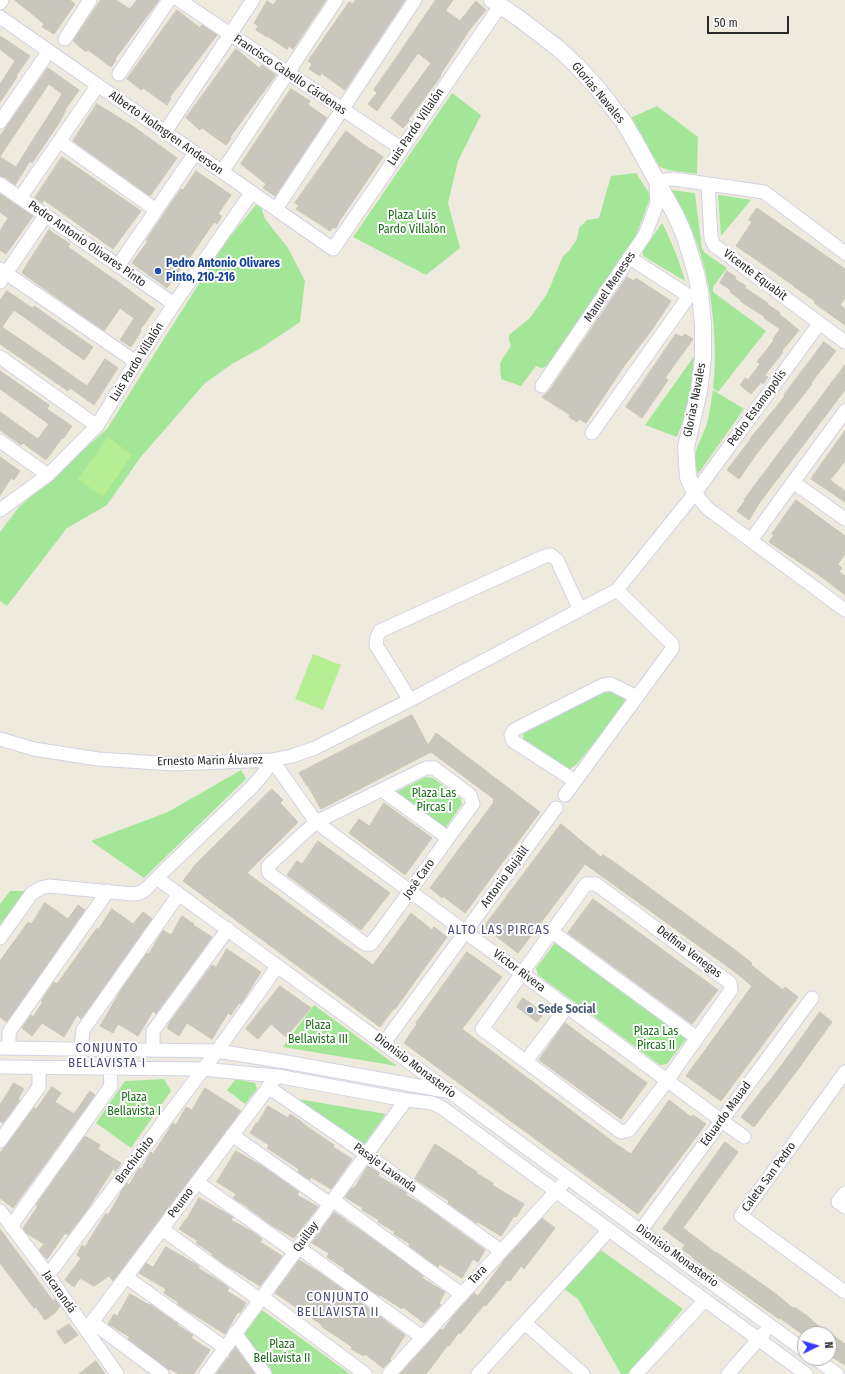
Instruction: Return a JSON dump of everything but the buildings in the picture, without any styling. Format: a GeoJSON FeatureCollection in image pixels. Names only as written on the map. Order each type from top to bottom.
{"type":"FeatureCollection","features":[{"type":"Feature","properties":{"kind":"street"},"geometry":{"type":"LineString","coordinates":[[65,39],[90,0]]}},
{"type":"Feature","properties":{"kind":"street"},"geometry":{"type":"LineString","coordinates":[[119,74],[169,0]]}},
{"type":"Feature","properties":{"kind":"street","name":"Francisco Cabello Cárdenas"},"geometry":{"type":"LineString","coordinates":[[179,0],[402,149]]}},
{"type":"Feature","properties":{"kind":"street"},"geometry":{"type":"LineString","coordinates":[[165,132],[253,0]]}},
{"type":"Feature","properties":{"kind":"street"},"geometry":{"type":"LineString","coordinates":[[222,172],[336,0]]}},
{"type":"Feature","properties":{"kind":"street"},"geometry":{"type":"LineString","coordinates":[[276,209],[415,0]]}},
{"type":"Feature","properties":{"kind":"street","name":"Luis Pardo Villalón"},"geometry":{"type":"LineString","coordinates":[[332,249],[402,149],[496,3]]}},
{"type":"Feature","properties":{"kind":"street","name":"Glorias Navales"},"geometry":{"type":"LineString","coordinates":[[496,3],[540,33],[559,49],[588,78],[612,107],[625,124],[636,143],[684,234],[690,253],[694,294],[703,325],[703,358],[699,391],[687,442],[686,455],[688,477],[695,493],[707,508],[845,610]]}},
{"type":"Feature","properties":{"kind":"street","name":"Alberto Holmgren Anderson"},"geometry":{"type":"LineString","coordinates":[[0,17],[332,249]]}},
{"type":"Feature","properties":{"kind":"street"},"geometry":{"type":"LineString","coordinates":[[0,122],[49,51]]}},
{"type":"Feature","properties":{"kind":"street"},"geometry":{"type":"LineString","coordinates":[[20,198],[98,85]]}},
{"type":"Feature","properties":{"kind":"street"},"geometry":{"type":"LineString","coordinates":[[60,141],[156,210]]}},
{"type":"Feature","properties":{"kind":"street"},"geometry":{"type":"LineString","coordinates":[[118,266],[195,153]]}},
{"type":"Feature","properties":{"kind":"street"},"geometry":{"type":"LineString","coordinates":[[656,181],[674,179],[764,192],[845,253]]}},
{"type":"Feature","properties":{"kind":"street","name":"Manuel Meneses"},"geometry":{"type":"LineString","coordinates":[[542,386],[645,236],[657,204],[656,181]]}},
{"type":"Feature","properties":{"kind":"street","name":"Pedro Antonio Olivares Pinto"},"geometry":{"type":"LineString","coordinates":[[0,184],[174,304]]}},
{"type":"Feature","properties":{"kind":"street","name":"Vicente Equabit"},"geometry":{"type":"LineString","coordinates":[[708,184],[711,238],[714,245],[845,342]]}},
{"type":"Feature","properties":{"kind":"street","name":"Luis Pardo Villalón"},"geometry":{"type":"LineString","coordinates":[[0,510],[48,475],[97,426],[174,304],[252,192]]}},
{"type":"Feature","properties":{"kind":"street"},"geometry":{"type":"LineString","coordinates":[[45,216],[2,275],[136,362]]}},
{"type":"Feature","properties":{"kind":"street"},"geometry":{"type":"LineString","coordinates":[[592,433],[694,294],[630,258]]}},
{"type":"Feature","properties":{"kind":"street","name":"Pedro Estamopolis"},"geometry":{"type":"LineString","coordinates":[[617,590],[695,493],[819,324]]}},
{"type":"Feature","properties":{"kind":"street"},"geometry":{"type":"LineString","coordinates":[[0,357],[97,426]]}},
{"type":"Feature","properties":{"kind":"street"},"geometry":{"type":"LineString","coordinates":[[751,540],[845,410]]}},
{"type":"Feature","properties":{"kind":"street"},"geometry":{"type":"LineString","coordinates":[[0,441],[48,475]]}},
{"type":"Feature","properties":{"kind":"street"},"geometry":{"type":"LineString","coordinates":[[793,482],[845,519]]}},
{"type":"Feature","properties":{"kind":"street"},"geometry":{"type":"LineString","coordinates":[[410,700],[376,645],[377,637],[380,631],[544,556],[551,556],[557,560],[580,610]]}},
{"type":"Feature","properties":{"kind":"street"},"geometry":{"type":"LineString","coordinates":[[565,795],[672,649],[672,644],[617,590]]}},
{"type":"Feature","properties":{"kind":"street","name":"Ernesto Marín Álvarez"},"geometry":{"type":"LineString","coordinates":[[0,740],[34,749],[98,760],[174,764],[272,760],[292,756],[315,748],[410,700],[617,590]]}},
{"type":"Feature","properties":{"kind":"street"},"geometry":{"type":"LineString","coordinates":[[575,782],[513,741],[511,735],[514,730],[603,685],[611,684],[637,697]]}},
{"type":"Feature","properties":{"kind":"street"},"geometry":{"type":"LineString","coordinates":[[0,938],[32,893],[41,888],[49,886],[108,892],[140,893],[158,879],[167,868],[252,787],[264,773],[272,760]]}},
{"type":"Feature","properties":{"kind":"street","name":"Victor Rivera"},"geometry":{"type":"LineString","coordinates":[[272,760],[316,822],[744,1137]]}},
{"type":"Feature","properties":{"kind":"street","name":"José Caro"},"geometry":{"type":"LineString","coordinates":[[426,768],[434,768],[470,795],[473,804],[371,944],[365,944],[352,935],[269,873],[268,866],[316,822],[426,768]]}},
{"type":"Feature","properties":{"kind":"street"},"geometry":{"type":"LineString","coordinates":[[382,790],[448,838]]}},
{"type":"Feature","properties":{"kind":"street","name":"Antonio Bujalil"},"geometry":{"type":"LineString","coordinates":[[384,1043],[556,808]]}},
{"type":"Feature","properties":{"kind":"street","name":"Dionisio Monasterio"},"geometry":{"type":"LineString","coordinates":[[158,879],[797,1345]]}},
{"type":"Feature","properties":{"kind":"street","name":"Delfina Venegas"},"geometry":{"type":"LineString","coordinates":[[586,884],[596,884],[730,983],[731,990],[667,1080],[629,1130],[621,1132],[482,1029],[521,973],[586,884]]}},
{"type":"Feature","properties":{"kind":"street"},"geometry":{"type":"LineString","coordinates":[[108,892],[9,1032],[4,1048],[216,1051],[286,1062],[449,1092]]}},
{"type":"Feature","properties":{"kind":"street"},"geometry":{"type":"LineString","coordinates":[[81,1049],[83,1030],[180,894]]}},
{"type":"Feature","properties":{"kind":"street"},"geometry":{"type":"LineString","coordinates":[[153,1050],[153,1031],[228,929]]}},
{"type":"Feature","properties":{"kind":"street"},"geometry":{"type":"LineString","coordinates":[[551,932],[697,1038]]}},
{"type":"Feature","properties":{"kind":"street","name":"Brachichito"},"geometry":{"type":"LineString","coordinates":[[48,1275],[277,967]]}},
{"type":"Feature","properties":{"kind":"street","name":"Eduardo Mauad"},"geometry":{"type":"LineString","coordinates":[[641,1230],[812,998]]}},
{"type":"Feature","properties":{"kind":"street"},"geometry":{"type":"LineString","coordinates":[[526,1061],[567,1007]]}},
{"type":"Feature","properties":{"kind":"street","name":"Dionisio Monasterio"},"geometry":{"type":"LineString","coordinates":[[0,1068],[202,1069],[277,1076],[406,1100],[432,1103],[441,1107],[806,1374]]}},
{"type":"Feature","properties":{"kind":"street"},"geometry":{"type":"LineString","coordinates":[[0,1141],[39,1087],[39,1068]]}},
{"type":"Feature","properties":{"kind":"street"},"geometry":{"type":"LineString","coordinates":[[11,1226],[111,1086],[110,1068]]}},
{"type":"Feature","properties":{"kind":"street","name":"Caleta San Pedro"},"geometry":{"type":"LineString","coordinates":[[845,1072],[741,1216],[845,1292]]}},
{"type":"Feature","properties":{"kind":"street","name":"Peumo"},"geometry":{"type":"LineString","coordinates":[[89,1326],[277,1076]]}},
{"type":"Feature","properties":{"kind":"street","name":"Pasaje Lavanda"},"geometry":{"type":"LineString","coordinates":[[268,1087],[366,1154],[501,1251]]}},
{"type":"Feature","properties":{"kind":"street","name":"Quillay"},"geometry":{"type":"LineString","coordinates":[[206,1374],[406,1100]]}},
{"type":"Feature","properties":{"kind":"street"},"geometry":{"type":"LineString","coordinates":[[232,1135],[331,1202],[461,1294]]}},
{"type":"Feature","properties":{"kind":"street","name":"Tara"},"geometry":{"type":"LineString","coordinates":[[389,1374],[568,1178]]}},
{"type":"Feature","properties":{"kind":"street"},"geometry":{"type":"LineString","coordinates":[[197,1182],[422,1337]]}},
{"type":"Feature","properties":{"kind":"street"},"geometry":{"type":"LineString","coordinates":[[845,1193],[838,1202],[845,1207]]}},
{"type":"Feature","properties":{"kind":"street","name":"Jacarandá"},"geometry":{"type":"LineString","coordinates":[[0,1211],[48,1275],[89,1326],[117,1374]]}},
{"type":"Feature","properties":{"kind":"street"},"geometry":{"type":"LineString","coordinates":[[162,1229],[261,1298],[365,1374]]}},
{"type":"Feature","properties":{"kind":"street"},"geometry":{"type":"LineString","coordinates":[[485,1372],[525,1323],[609,1230]]}},
{"type":"Feature","properties":{"kind":"street"},"geometry":{"type":"LineString","coordinates":[[126,1277],[225,1348]]}},
{"type":"Feature","properties":{"kind":"street"},"geometry":{"type":"LineString","coordinates":[[636,1374],[704,1300]]}},
{"type":"Feature","properties":{"kind":"street"},"geometry":{"type":"LineString","coordinates":[[525,1323],[583,1374]]}},
{"type":"Feature","properties":{"kind":"street"},"geometry":{"type":"LineString","coordinates":[[89,1326],[162,1374]]}},
{"type":"Feature","properties":{"kind":"street"},"geometry":{"type":"LineString","coordinates":[[728,1374],[771,1326]]}},
{"type":"Feature","properties":{"kind":"street"},"geometry":{"type":"LineString","coordinates":[[235,1333],[265,1374]]}},
{"type":"Feature","properties":{"kind":"street"},"geometry":{"type":"LineString","coordinates":[[826,1366],[837,1374]]}},
{"type":"Feature","properties":{"kind":"green space","name":"Plaza Luis Pardo Villalón"},"geometry":{"type":"Polygon","coordinates":[[[452,93],[481,115],[458,161],[448,203],[460,248],[426,275],[353,237],[452,93]]]}},
{"type":"Feature","properties":{"kind":"green space"},"geometry":{"type":"Polygon","coordinates":[[[657,106],[698,137],[697,174],[669,170],[660,167],[628,119],[657,106]]]}},
{"type":"Feature","properties":{"kind":"green space"},"geometry":{"type":"Polygon","coordinates":[[[636,173],[651,196],[631,246],[546,367],[541,368],[536,366],[521,386],[501,379],[500,363],[511,346],[509,335],[530,318],[547,294],[563,256],[569,251],[577,239],[579,228],[587,220],[599,218],[611,176],[636,173]]]}},
{"type":"Feature","properties":{"kind":"green space"},"geometry":{"type":"Polygon","coordinates":[[[672,190],[695,194],[702,249],[705,253],[727,268],[713,287],[713,292],[766,331],[718,392],[713,388],[715,342],[707,277],[690,227],[672,190]]]}},
{"type":"Feature","properties":{"kind":"green space"},"geometry":{"type":"Polygon","coordinates":[[[718,196],[751,200],[721,236],[718,196]]]}},
{"type":"Feature","properties":{"kind":"green space"},"geometry":{"type":"Polygon","coordinates":[[[259,201],[265,219],[288,248],[305,281],[300,322],[261,348],[232,364],[205,383],[140,458],[107,505],[67,528],[7,606],[0,601],[0,532],[19,507],[107,429],[224,244],[259,201]]]}},
{"type":"Feature","properties":{"kind":"green space"},"geometry":{"type":"Polygon","coordinates":[[[662,223],[675,251],[685,281],[643,256],[643,251],[662,223]]]}},
{"type":"Feature","properties":{"kind":"green space"},"geometry":{"type":"Polygon","coordinates":[[[698,351],[691,399],[677,437],[645,425],[698,351]]]}},
{"type":"Feature","properties":{"kind":"green space"},"geometry":{"type":"Polygon","coordinates":[[[713,390],[744,409],[698,474],[694,462],[695,455],[707,423],[713,390]]]}},
{"type":"Feature","properties":{"kind":"green space"},"geometry":{"type":"Polygon","coordinates":[[[108,437],[132,455],[103,497],[78,479],[108,437]]]}},
{"type":"Feature","properties":{"kind":"green space"},"geometry":{"type":"Polygon","coordinates":[[[313,654],[341,665],[323,710],[295,699],[313,654]]]}},
{"type":"Feature","properties":{"kind":"green space"},"geometry":{"type":"Polygon","coordinates":[[[610,692],[625,697],[626,703],[577,764],[570,769],[523,739],[523,733],[601,693],[610,692]]]}},
{"type":"Feature","properties":{"kind":"green space"},"geometry":{"type":"Polygon","coordinates":[[[241,770],[246,779],[144,878],[91,841],[168,812],[241,770]]]}},
{"type":"Feature","properties":{"kind":"green space","name":"Plaza Las Pircas I"},"geometry":{"type":"Polygon","coordinates":[[[426,777],[433,778],[461,799],[462,804],[444,830],[394,793],[426,777]]]}},
{"type":"Feature","properties":{"kind":"green space"},"geometry":{"type":"Polygon","coordinates":[[[10,891],[25,891],[0,926],[0,904],[10,891]]]}},
{"type":"Feature","properties":{"kind":"green space","name":"Plaza Las Pircas II"},"geometry":{"type":"Polygon","coordinates":[[[555,943],[686,1039],[667,1064],[660,1065],[538,975],[536,968],[555,943]]]}},
{"type":"Feature","properties":{"kind":"green space","name":"Plaza Bellavista III"},"geometry":{"type":"Polygon","coordinates":[[[314,1005],[397,1066],[283,1047],[314,1005]]]}},
{"type":"Feature","properties":{"kind":"green space","name":"Plaza Bellavista I"},"geometry":{"type":"Polygon","coordinates":[[[164,1079],[171,1091],[131,1148],[96,1123],[125,1081],[164,1079]]]}},
{"type":"Feature","properties":{"kind":"green space"},"geometry":{"type":"Polygon","coordinates":[[[236,1079],[255,1083],[257,1089],[245,1104],[227,1090],[236,1079]]]}},
{"type":"Feature","properties":{"kind":"green space"},"geometry":{"type":"Polygon","coordinates":[[[292,1098],[386,1114],[363,1146],[292,1098]]]}},
{"type":"Feature","properties":{"kind":"green space"},"geometry":{"type":"Polygon","coordinates":[[[601,1250],[683,1309],[628,1374],[621,1374],[578,1299],[564,1289],[601,1250]]]}},
{"type":"Feature","properties":{"kind":"green space","name":"Plaza Bellavista II"},"geometry":{"type":"Polygon","coordinates":[[[262,1310],[350,1374],[272,1374],[243,1336],[262,1310]]]}},
{"type":"Feature","properties":{"kind":"place","name":"Pedro Antonio Olivares Pinto, 210-216"},"geometry":{"type":"Point","coordinates":[158,271]}},
{"type":"Feature","properties":{"kind":"place","name":"Sede Social"},"geometry":{"type":"Point","coordinates":[530,1010]}},
{"type":"Feature","properties":{"kind":"district","name":"ALTO LAS PIRCAS"},"geometry":{"type":"Point","coordinates":[499,930]}},
{"type":"Feature","properties":{"kind":"district","name":"CONJUNTO BELLAVISTA I"},"geometry":{"type":"Point","coordinates":[107,1056]}},
{"type":"Feature","properties":{"kind":"district","name":"CONJUNTO BELLAVISTA II"},"geometry":{"type":"Point","coordinates":[338,1304]}}]}
